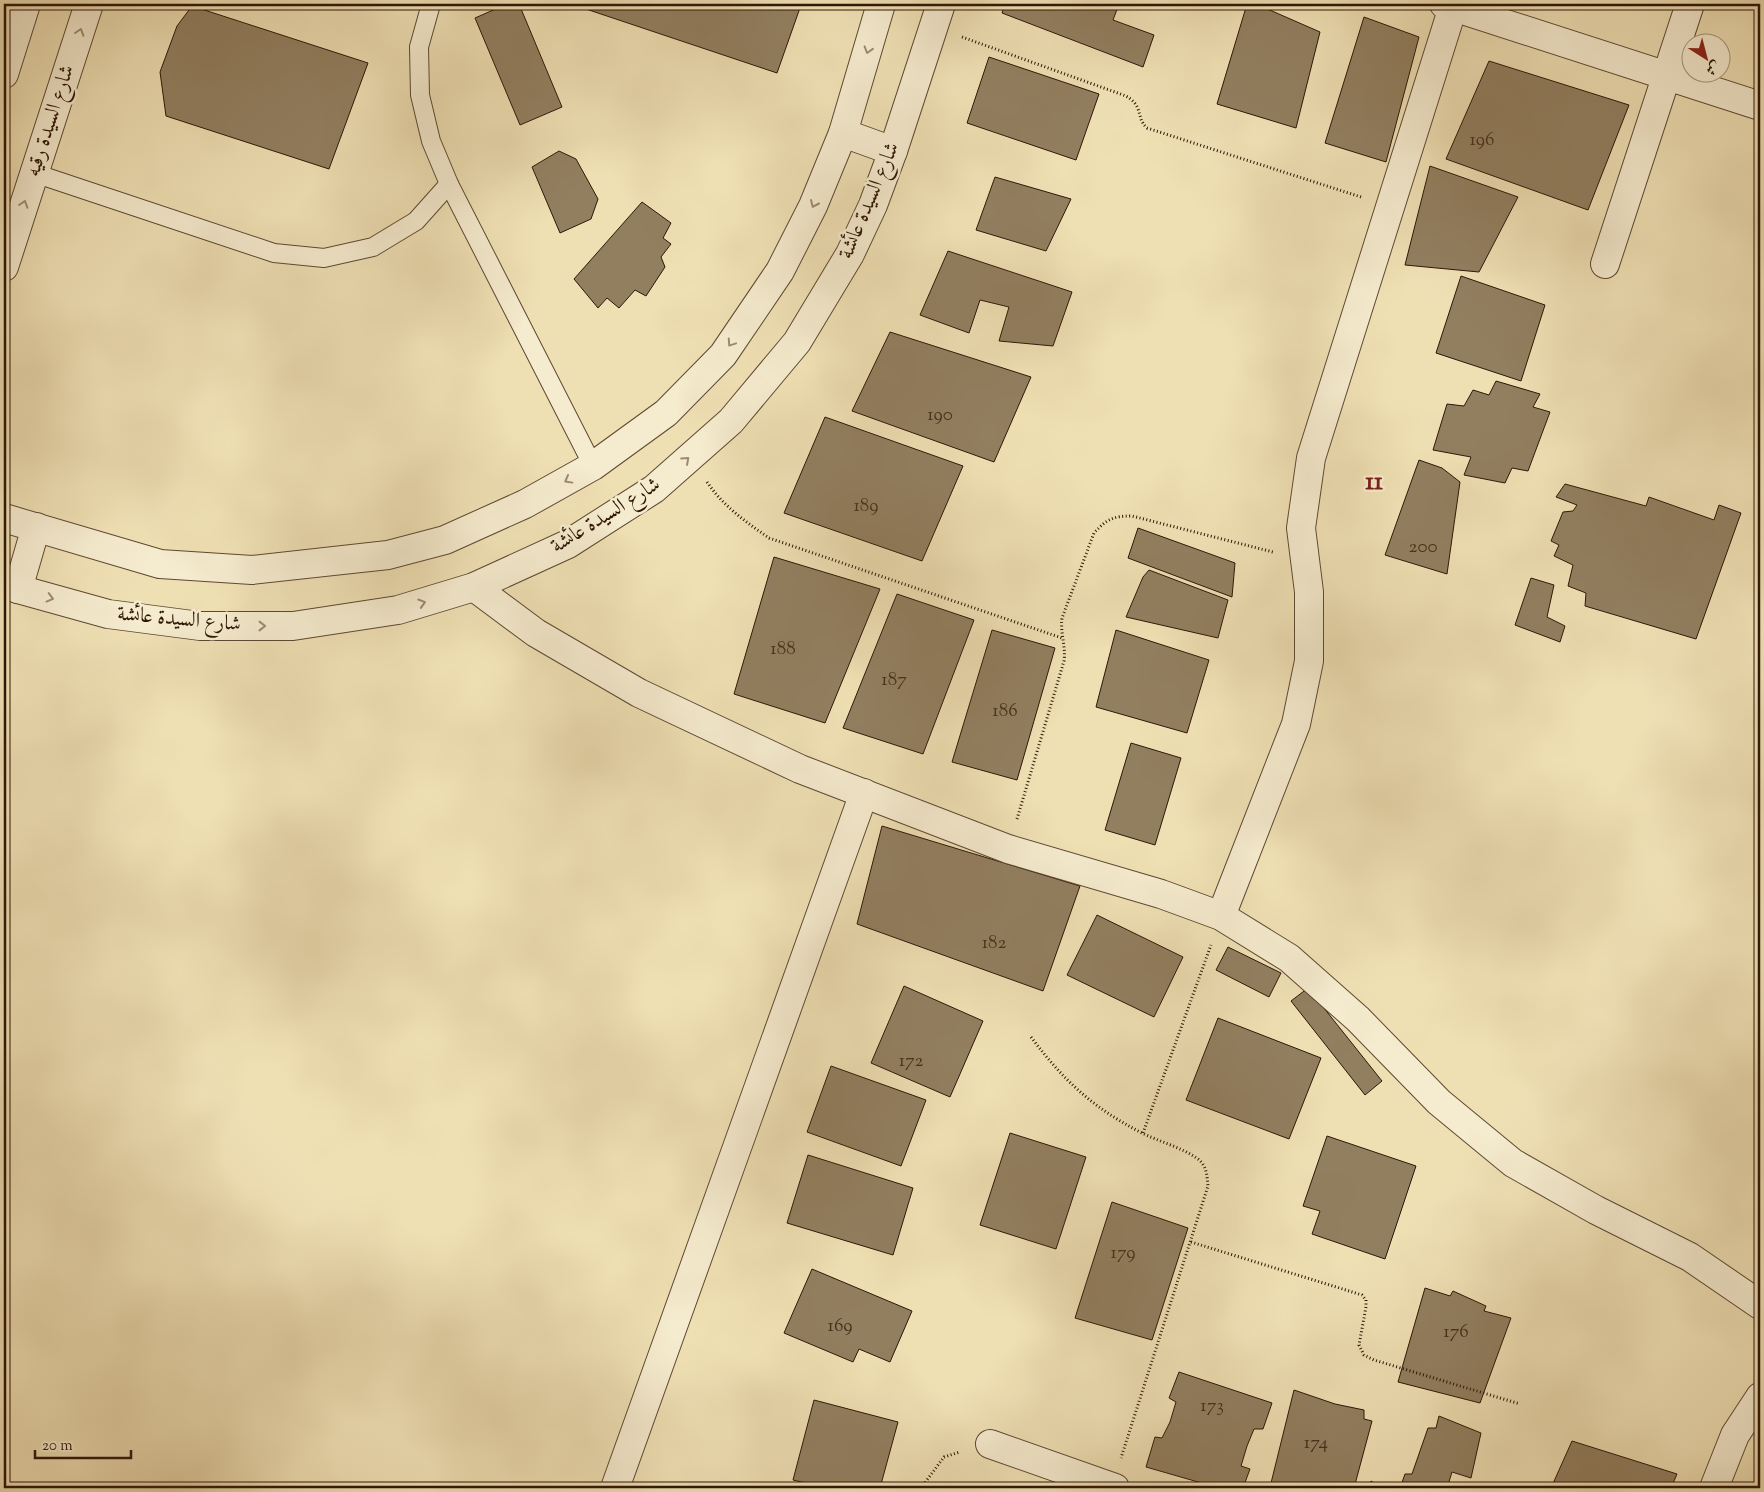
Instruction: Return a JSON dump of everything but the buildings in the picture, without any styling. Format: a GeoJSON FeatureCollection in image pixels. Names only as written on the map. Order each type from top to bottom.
{"type":"FeatureCollection","features":[{"type":"Feature","properties":{"kind":"street"},"geometry":{"type":"LineString","coordinates":[[4,74],[26,4]]}},
{"type":"Feature","properties":{"kind":"street","name":"شارع السيدة رقيه"},"geometry":{"type":"LineString","coordinates":[[4,267],[89,4]]}},
{"type":"Feature","properties":{"kind":"street"},"geometry":{"type":"LineString","coordinates":[[4,518],[160,564],[252,570],[388,554],[445,540],[525,504],[593,466],[666,413],[723,355],[780,271],[813,206],[843,133],[882,4]]}},
{"type":"Feature","properties":{"kind":"street"},"geometry":{"type":"LineString","coordinates":[[1605,264],[1690,4]]}},
{"type":"Feature","properties":{"kind":"street"},"geometry":{"type":"LineString","coordinates":[[1221,916],[1296,724],[1309,661],[1309,592],[1301,528],[1312,458],[1390,207],[1448,5],[1760,106]]}},
{"type":"Feature","properties":{"kind":"street","name":"شارع السيدة عائشة"},"geometry":{"type":"LineString","coordinates":[[11,586],[108,614],[200,626],[283,626],[398,610],[474,587],[568,544],[654,489],[731,420],[797,342],[850,254],[873,205],[893,151],[937,16]]}},
{"type":"Feature","properties":{"kind":"street"},"geometry":{"type":"LineString","coordinates":[[843,133],[893,151]]}},
{"type":"Feature","properties":{"kind":"street"},"geometry":{"type":"LineString","coordinates":[[11,586],[36,527]]}},
{"type":"Feature","properties":{"kind":"street"},"geometry":{"type":"LineString","coordinates":[[474,587],[536,633],[639,694],[800,769],[1008,849],[1161,894],[1221,916],[1289,958],[1358,1019],[1439,1102],[1514,1163],[1596,1210],[1690,1257],[1760,1305]]}},
{"type":"Feature","properties":{"kind":"street"},"geometry":{"type":"LineString","coordinates":[[616,1488],[864,794]]}},
{"type":"Feature","properties":{"kind":"street"},"geometry":{"type":"LineString","coordinates":[[1714,1488],[1735,1435],[1760,1397]]}},
{"type":"Feature","properties":{"kind":"street"},"geometry":{"type":"LineString","coordinates":[[990,1444],[1113,1488]]}},
{"type":"Feature","properties":{"kind":"lane"},"geometry":{"type":"LineString","coordinates":[[431,4],[419,47],[420,95],[431,141],[449,184],[593,466]]}},
{"type":"Feature","properties":{"kind":"lane"},"geometry":{"type":"LineString","coordinates":[[34,173],[274,253],[324,258],[373,247],[416,221],[449,184]]}},
{"type":"Feature","properties":{"kind":"path"},"geometry":{"type":"LineString","coordinates":[[937,16],[1126,96],[1139,109],[1139,116],[1147,128],[1390,207]]}},
{"type":"Feature","properties":{"kind":"path"},"geometry":{"type":"LineString","coordinates":[[691,456],[712,488],[738,516],[769,538],[1063,638]]}},
{"type":"Feature","properties":{"kind":"path"},"geometry":{"type":"LineString","coordinates":[[1008,849],[1064,661],[1065,650],[1061,628],[1065,608],[1094,533],[1104,522],[1117,516],[1132,516],[1305,560]]}},
{"type":"Feature","properties":{"kind":"path"},"geometry":{"type":"LineString","coordinates":[[1143,1133],[1221,916]]}},
{"type":"Feature","properties":{"kind":"path"},"geometry":{"type":"LineString","coordinates":[[1031,1037],[1054,1067],[1080,1093],[1110,1115],[1200,1160],[1207,1172],[1208,1186],[1113,1488]]}},
{"type":"Feature","properties":{"kind":"path"},"geometry":{"type":"LineString","coordinates":[[1191,1242],[1362,1295],[1366,1300],[1366,1307],[1359,1346],[1364,1355],[1374,1360],[1520,1404]]}},
{"type":"Feature","properties":{"kind":"path"},"geometry":{"type":"LineString","coordinates":[[921,1488],[944,1458],[990,1444]]}},
{"type":"Feature","properties":{"kind":"district","name":"11"},"geometry":{"type":"Point","coordinates":[1374,482]}}]}
